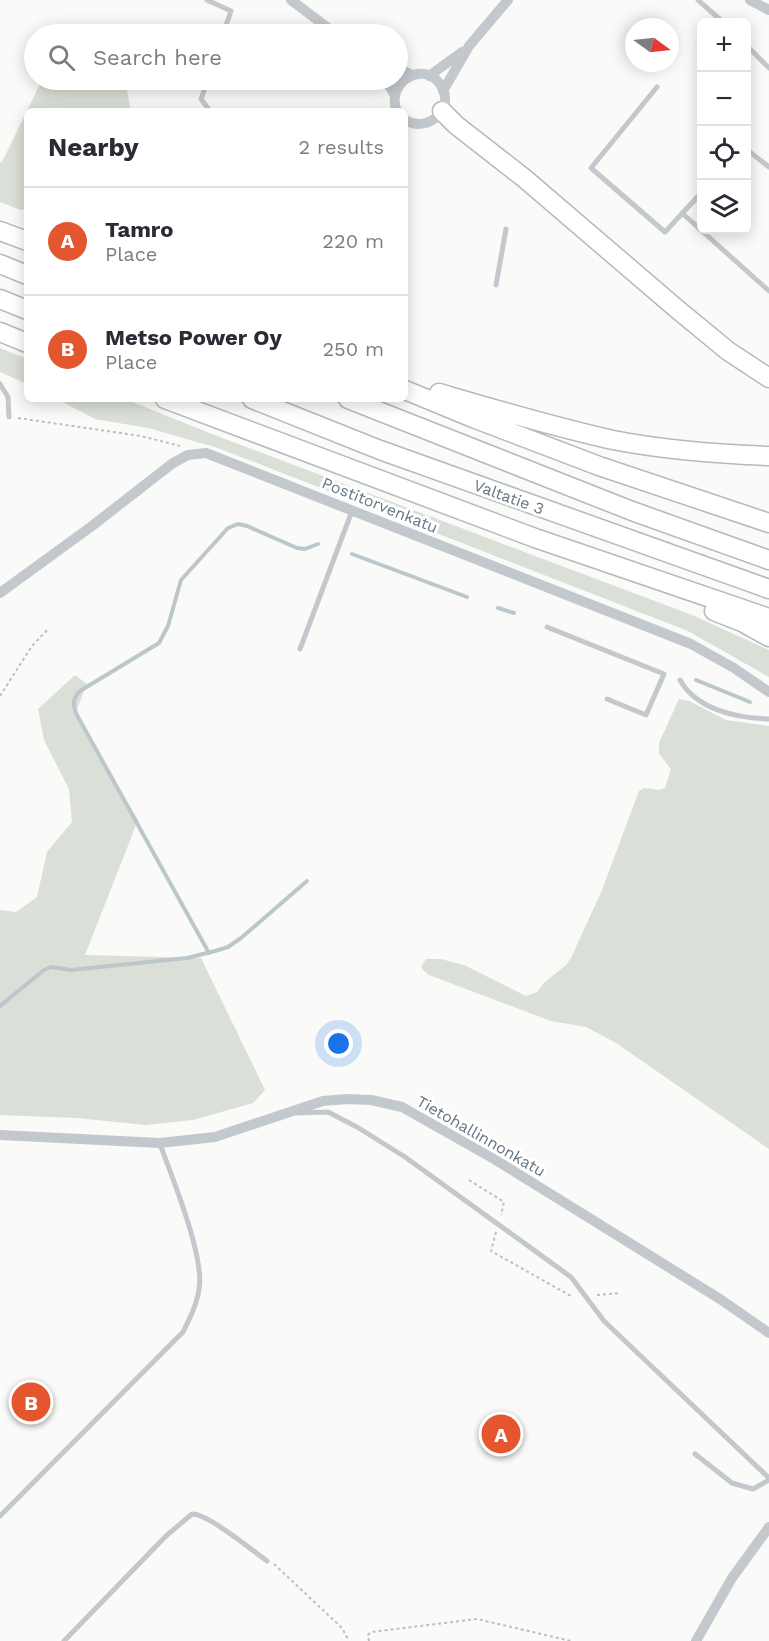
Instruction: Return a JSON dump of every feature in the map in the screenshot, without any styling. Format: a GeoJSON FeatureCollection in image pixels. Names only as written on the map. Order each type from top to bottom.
{"type":"FeatureCollection","features":[{"type":"Feature","properties":{"kind":"highway"},"geometry":{"type":"LineString","coordinates":[[442,111],[685,316],[728,351],[769,378]]}},
{"type":"Feature","properties":{"kind":"highway"},"geometry":{"type":"LineString","coordinates":[[0,231],[24,241]]}},
{"type":"Feature","properties":{"kind":"highway"},"geometry":{"type":"LineString","coordinates":[[0,264],[24,274]]}},
{"type":"Feature","properties":{"kind":"highway"},"geometry":{"type":"LineString","coordinates":[[0,299],[24,309]]}},
{"type":"Feature","properties":{"kind":"highway"},"geometry":{"type":"LineString","coordinates":[[0,332],[24,342]]}},
{"type":"Feature","properties":{"kind":"highway"},"geometry":{"type":"LineString","coordinates":[[408,389],[431,391],[615,440],[705,453],[769,456]]}},
{"type":"Feature","properties":{"kind":"highway"},"geometry":{"type":"LineString","coordinates":[[408,390],[598,466],[767,521]]}},
{"type":"Feature","properties":{"kind":"highway"},"geometry":{"type":"LineString","coordinates":[[173,402],[535,538],[769,618]]}},
{"type":"Feature","properties":{"kind":"highway","name":"Valtatie 3"},"geometry":{"type":"LineString","coordinates":[[260,402],[380,450],[769,589]]}},
{"type":"Feature","properties":{"kind":"highway","name":"Valtatie 3"},"geometry":{"type":"LineString","coordinates":[[356,402],[632,511],[769,560]]}},
{"type":"Feature","properties":{"kind":"highway"},"geometry":{"type":"LineString","coordinates":[[586,555],[637,579],[742,622],[769,637]]}},
{"type":"Feature","properties":{"kind":"street"},"geometry":{"type":"LineString","coordinates":[[291,0],[323,24]]}},
{"type":"Feature","properties":{"kind":"street"},"geometry":{"type":"LineString","coordinates":[[443,91],[469,46],[508,0]]}},
{"type":"Feature","properties":{"kind":"street"},"geometry":{"type":"LineString","coordinates":[[750,0],[769,10]]}},
{"type":"Feature","properties":{"kind":"street"},"geometry":{"type":"LineString","coordinates":[[429,76],[469,46]]}},
{"type":"Feature","properties":{"kind":"street"},"geometry":{"type":"LineString","coordinates":[[408,73],[429,76],[440,84],[445,98],[442,111],[430,123],[410,122]]}},
{"type":"Feature","properties":{"kind":"street"},"geometry":{"type":"LineString","coordinates":[[408,78],[412,75]]}},
{"type":"Feature","properties":{"kind":"street"},"geometry":{"type":"LineString","coordinates":[[392,90],[396,108]]}},
{"type":"Feature","properties":{"kind":"street"},"geometry":{"type":"LineString","coordinates":[[394,94],[396,90]]}},
{"type":"Feature","properties":{"kind":"street"},"geometry":{"type":"LineString","coordinates":[[0,593],[173,463],[195,453]]}},
{"type":"Feature","properties":{"kind":"street","name":"Postitorvenkatu"},"geometry":{"type":"LineString","coordinates":[[195,453],[211,454],[691,644],[734,668],[769,692]]}},
{"type":"Feature","properties":{"kind":"street","name":"Tietohallinnonkatu"},"geometry":{"type":"LineString","coordinates":[[0,1135],[160,1143],[215,1137],[323,1101],[371,1100],[402,1107],[494,1159],[720,1299],[769,1333]]}},
{"type":"Feature","properties":{"kind":"street"},"geometry":{"type":"LineString","coordinates":[[696,1641],[732,1578],[769,1527]]}},
{"type":"Feature","properties":{"kind":"lane"},"geometry":{"type":"LineString","coordinates":[[207,0],[231,10],[226,24]]}},
{"type":"Feature","properties":{"kind":"lane"},"geometry":{"type":"LineString","coordinates":[[698,0],[718,18]]}},
{"type":"Feature","properties":{"kind":"lane"},"geometry":{"type":"LineString","coordinates":[[751,49],[769,68]]}},
{"type":"Feature","properties":{"kind":"lane"},"geometry":{"type":"LineString","coordinates":[[657,87],[591,168],[665,232],[697,197]]}},
{"type":"Feature","properties":{"kind":"lane"},"geometry":{"type":"LineString","coordinates":[[204,90],[201,99],[208,108]]}},
{"type":"Feature","properties":{"kind":"lane"},"geometry":{"type":"LineString","coordinates":[[751,152],[769,167]]}},
{"type":"Feature","properties":{"kind":"lane"},"geometry":{"type":"LineString","coordinates":[[682,213],[769,291]]}},
{"type":"Feature","properties":{"kind":"lane"},"geometry":{"type":"LineString","coordinates":[[496,285],[506,229]]}},
{"type":"Feature","properties":{"kind":"lane"},"geometry":{"type":"LineString","coordinates":[[0,384],[8,397],[9,417]]}},
{"type":"Feature","properties":{"kind":"lane"},"geometry":{"type":"LineString","coordinates":[[300,649],[352,511]]}},
{"type":"Feature","properties":{"kind":"lane"},"geometry":{"type":"LineString","coordinates":[[547,627],[664,674],[646,715],[607,699]]}},
{"type":"Feature","properties":{"kind":"lane"},"geometry":{"type":"LineString","coordinates":[[680,680],[687,691],[715,710],[769,719]]}},
{"type":"Feature","properties":{"kind":"lane"},"geometry":{"type":"LineString","coordinates":[[284,1114],[328,1112],[357,1127],[405,1157],[571,1276],[604,1321],[769,1479],[753,1489],[732,1483],[695,1454]]}},
{"type":"Feature","properties":{"kind":"lane"},"geometry":{"type":"LineString","coordinates":[[0,1516],[183,1332],[193,1311],[200,1287],[199,1260],[160,1143]]}},
{"type":"Feature","properties":{"kind":"lane"},"geometry":{"type":"LineString","coordinates":[[64,1641],[166,1536],[192,1514],[200,1514],[268,1560]]}},
{"type":"Feature","properties":{"kind":"path"},"geometry":{"type":"LineString","coordinates":[[9,417],[141,436],[178,445],[195,453]]}},
{"type":"Feature","properties":{"kind":"path"},"geometry":{"type":"LineString","coordinates":[[0,696],[33,646],[49,628]]}},
{"type":"Feature","properties":{"kind":"path"},"geometry":{"type":"LineString","coordinates":[[268,1560],[342,1628],[349,1641]]}},
{"type":"Feature","properties":{"kind":"path"},"geometry":{"type":"LineString","coordinates":[[369,1641],[368,1635],[371,1632],[477,1619],[572,1641]]}},
{"type":"Feature","properties":{"kind":"shaded area"},"geometry":{"type":"Polygon","coordinates":[[[37,90],[127,90],[130,108],[28,108],[37,90]]]}},
{"type":"Feature","properties":{"kind":"shaded area"},"geometry":{"type":"Polygon","coordinates":[[[24,117],[24,210],[0,202],[0,163],[24,117]]]}},
{"type":"Feature","properties":{"kind":"shaded area"},"geometry":{"type":"Polygon","coordinates":[[[0,348],[24,358],[24,383],[0,372],[0,348]]]}},
{"type":"Feature","properties":{"kind":"shaded area"},"geometry":{"type":"Polygon","coordinates":[[[63,402],[132,402],[692,615],[769,650],[769,677],[688,631],[218,448],[148,428],[95,419],[63,402]]]}},
{"type":"Feature","properties":{"kind":"shaded area"},"geometry":{"type":"Polygon","coordinates":[[[75,675],[87,684],[75,714],[138,820],[85,955],[201,958],[265,1090],[253,1103],[193,1120],[145,1125],[77,1118],[0,1115],[0,910],[16,912],[37,897],[47,852],[72,822],[69,789],[44,740],[38,709],[75,675]]]}},
{"type":"Feature","properties":{"kind":"shaded area"},"geometry":{"type":"Polygon","coordinates":[[[679,699],[689,701],[726,720],[769,726],[769,1149],[616,1043],[586,1027],[551,1021],[429,975],[422,969],[426,959],[441,959],[464,965],[526,996],[537,992],[545,982],[566,965],[602,890],[639,791],[644,788],[659,790],[665,788],[671,769],[659,754],[659,743],[679,699]]]}},
{"type":"Feature","properties":{"kind":"waterway"},"geometry":{"type":"LineString","coordinates":[[209,953],[78,717],[74,701],[80,691],[159,643],[168,626],[181,580],[228,528],[238,524],[247,526],[297,548],[305,549],[318,544]]}},
{"type":"Feature","properties":{"kind":"waterway"},"geometry":{"type":"LineString","coordinates":[[352,554],[467,597]]}},
{"type":"Feature","properties":{"kind":"waterway"},"geometry":{"type":"LineString","coordinates":[[498,608],[514,613]]}},
{"type":"Feature","properties":{"kind":"waterway"},"geometry":{"type":"LineString","coordinates":[[696,680],[750,702]]}},
{"type":"Feature","properties":{"kind":"waterway"},"geometry":{"type":"LineString","coordinates":[[0,1006],[44,970],[51,967],[71,970],[187,958],[228,947],[307,881]]}},
{"type":"Feature","properties":{"kind":"place","name":"Metso Power Oy"},"geometry":{"type":"Point","coordinates":[31,1402]}},
{"type":"Feature","properties":{"kind":"place","name":"Tamro"},"geometry":{"type":"Point","coordinates":[501,1434]}}]}
